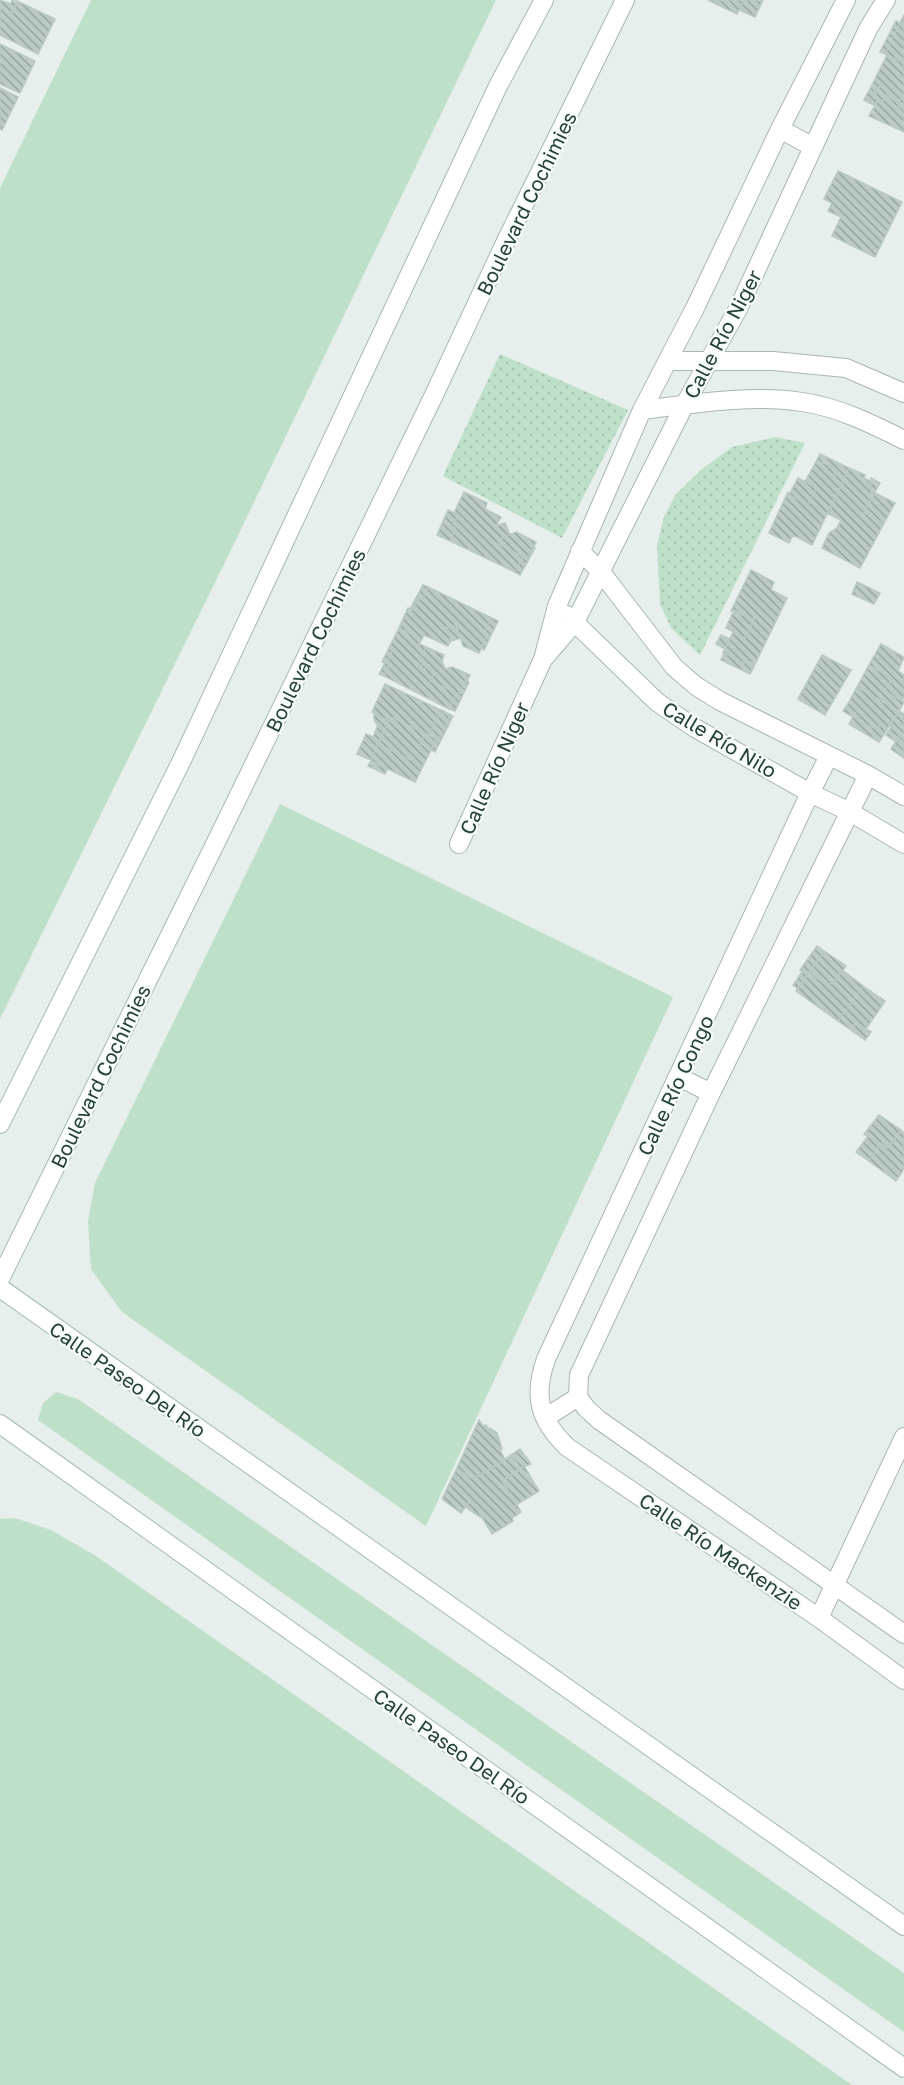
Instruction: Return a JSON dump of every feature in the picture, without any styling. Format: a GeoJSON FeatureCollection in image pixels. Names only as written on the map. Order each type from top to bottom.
{"type":"FeatureCollection","features":[{"type":"Feature","properties":{"kind":"street"},"geometry":{"type":"LineString","coordinates":[[0,1124],[181,762],[498,86],[544,0]]}},
{"type":"Feature","properties":{"kind":"street","name":"Boulevard Cochimies"},"geometry":{"type":"LineString","coordinates":[[0,1279],[236,802],[434,395],[506,241],[625,0]]}},
{"type":"Feature","properties":{"kind":"street","name":"Calle Río Niger"},"geometry":{"type":"LineString","coordinates":[[459,844],[543,659],[557,606],[642,410],[695,308],[780,129],[846,0]]}},
{"type":"Feature","properties":{"kind":"street","name":"Calle Río Niger"},"geometry":{"type":"LineString","coordinates":[[543,659],[575,622],[685,404],[739,307],[869,27],[886,0]]}},
{"type":"Feature","properties":{"kind":"street"},"geometry":{"type":"LineString","coordinates":[[780,129],[813,147]]}},
{"type":"Feature","properties":{"kind":"street"},"geometry":{"type":"LineString","coordinates":[[667,361],[773,361],[846,368],[904,393]]}},
{"type":"Feature","properties":{"kind":"street"},"geometry":{"type":"LineString","coordinates":[[642,410],[747,399],[801,401],[868,422],[904,441]]}},
{"type":"Feature","properties":{"kind":"street","name":"Calle Río Nilo"},"geometry":{"type":"LineString","coordinates":[[580,551],[601,572],[654,644],[674,667],[696,686],[720,701],[868,775],[904,796]]}},
{"type":"Feature","properties":{"kind":"street","name":"Calle Río Nilo"},"geometry":{"type":"LineString","coordinates":[[557,606],[657,702],[695,728],[904,844]]}},
{"type":"Feature","properties":{"kind":"street","name":"Calle Río Congo"},"geometry":{"type":"LineString","coordinates":[[544,1418],[538,1396],[539,1379],[546,1359],[829,756]]}},
{"type":"Feature","properties":{"kind":"street","name":"Calle Río Congo"},"geometry":{"type":"LineString","coordinates":[[578,1397],[579,1375],[711,1093],[868,775]]}},
{"type":"Feature","properties":{"kind":"street"},"geometry":{"type":"LineString","coordinates":[[678,1077],[711,1093]]}},
{"type":"Feature","properties":{"kind":"street","name":"Calle Paseo Del Río"},"geometry":{"type":"LineString","coordinates":[[0,1288],[904,1926]]}},
{"type":"Feature","properties":{"kind":"street"},"geometry":{"type":"LineString","coordinates":[[544,1418],[578,1397]]}},
{"type":"Feature","properties":{"kind":"street","name":"Calle Río Mackenzie"},"geometry":{"type":"LineString","coordinates":[[578,1397],[599,1420],[904,1634]]}},
{"type":"Feature","properties":{"kind":"street","name":"Calle Río Mackenzie"},"geometry":{"type":"LineString","coordinates":[[544,1418],[554,1434],[567,1447],[819,1618],[904,1680]]}},
{"type":"Feature","properties":{"kind":"street","name":"Calle Paseo Del Río"},"geometry":{"type":"LineString","coordinates":[[0,1424],[904,2068]]}},
{"type":"Feature","properties":{"kind":"street"},"geometry":{"type":"LineString","coordinates":[[819,1618],[904,1437]]}},
{"type":"Feature","properties":{"kind":"green space"},"geometry":{"type":"Polygon","coordinates":[[[91,0],[496,0],[231,550],[0,1019],[0,188],[91,0]]]}},
{"type":"Feature","properties":{"kind":"green space"},"geometry":{"type":"Polygon","coordinates":[[[500,354],[628,410],[562,538],[443,476],[500,354]]]}},
{"type":"Feature","properties":{"kind":"green space"},"geometry":{"type":"Polygon","coordinates":[[[775,437],[805,443],[700,655],[671,628],[660,604],[657,545],[664,517],[676,494],[702,469],[732,447],[775,437]]]}},
{"type":"Feature","properties":{"kind":"green space"},"geometry":{"type":"Polygon","coordinates":[[[280,804],[673,997],[426,1526],[122,1312],[91,1269],[88,1221],[95,1183],[280,804]]]}},
{"type":"Feature","properties":{"kind":"green space"},"geometry":{"type":"Polygon","coordinates":[[[56,1392],[78,1399],[904,1973],[904,2032],[38,1420],[43,1403],[56,1392]]]}},
{"type":"Feature","properties":{"kind":"green space"},"geometry":{"type":"Polygon","coordinates":[[[15,1518],[51,1530],[96,1556],[852,2085],[0,2085],[0,1519],[15,1518]]]}},
{"type":"Feature","properties":{"kind":"building"},"geometry":{"type":"Polygon","coordinates":[[[0,0],[11,4],[12,0],[17,2],[12,13],[0,8],[0,0]]]}},
{"type":"Feature","properties":{"kind":"building"},"geometry":{"type":"Polygon","coordinates":[[[708,0],[744,0],[737,14],[708,0]]]}},
{"type":"Feature","properties":{"kind":"building"},"geometry":{"type":"Polygon","coordinates":[[[744,0],[763,0],[755,17],[739,10],[744,0]]]}},
{"type":"Feature","properties":{"kind":"building"},"geometry":{"type":"Polygon","coordinates":[[[17,1],[55,19],[38,54],[0,35],[0,8],[12,13],[17,1]]]}},
{"type":"Feature","properties":{"kind":"building"},"geometry":{"type":"Polygon","coordinates":[[[904,15],[904,63],[885,54],[904,15]]]}},
{"type":"Feature","properties":{"kind":"building"},"geometry":{"type":"Polygon","coordinates":[[[896,21],[900,23],[885,54],[880,52],[896,21]]]}},
{"type":"Feature","properties":{"kind":"building"},"geometry":{"type":"Polygon","coordinates":[[[0,44],[35,61],[20,93],[0,84],[0,44]]]}},
{"type":"Feature","properties":{"kind":"building"},"geometry":{"type":"Polygon","coordinates":[[[887,55],[904,63],[904,94],[899,103],[889,98],[884,86],[874,89],[871,87],[887,55]]]}},
{"type":"Feature","properties":{"kind":"building"},"geometry":{"type":"Polygon","coordinates":[[[884,86],[889,98],[879,102],[874,89],[884,86]]]}},
{"type":"Feature","properties":{"kind":"building"},"geometry":{"type":"Polygon","coordinates":[[[871,87],[878,100],[875,106],[864,100],[871,87]]]}},
{"type":"Feature","properties":{"kind":"building"},"geometry":{"type":"Polygon","coordinates":[[[0,88],[18,97],[2,130],[0,129],[0,88]]]}},
{"type":"Feature","properties":{"kind":"building"},"geometry":{"type":"Polygon","coordinates":[[[904,94],[904,117],[898,105],[904,94]]]}},
{"type":"Feature","properties":{"kind":"building"},"geometry":{"type":"Polygon","coordinates":[[[889,98],[899,103],[899,110],[904,117],[904,132],[869,116],[878,100],[879,102],[889,98]]]}},
{"type":"Feature","properties":{"kind":"building"},"geometry":{"type":"Polygon","coordinates":[[[838,171],[902,202],[875,257],[832,236],[841,217],[828,211],[832,203],[824,199],[838,171]]]}},
{"type":"Feature","properties":{"kind":"building"},"geometry":{"type":"Polygon","coordinates":[[[820,454],[849,468],[844,479],[834,474],[836,469],[817,460],[820,454]]]}},
{"type":"Feature","properties":{"kind":"building"},"geometry":{"type":"Polygon","coordinates":[[[817,460],[836,469],[834,474],[844,479],[812,545],[793,535],[789,543],[769,533],[788,492],[789,495],[808,504],[817,488],[805,482],[817,460]]]}},
{"type":"Feature","properties":{"kind":"building"},"geometry":{"type":"Polygon","coordinates":[[[849,468],[865,475],[864,478],[870,481],[873,495],[864,513],[884,523],[860,568],[822,548],[829,533],[837,528],[841,520],[828,514],[849,468]]]}},
{"type":"Feature","properties":{"kind":"building"},"geometry":{"type":"Polygon","coordinates":[[[798,478],[817,488],[808,504],[789,495],[798,478]]]}},
{"type":"Feature","properties":{"kind":"building"},"geometry":{"type":"Polygon","coordinates":[[[871,478],[880,483],[873,495],[871,494],[871,478]]]}},
{"type":"Feature","properties":{"kind":"building"},"geometry":{"type":"Polygon","coordinates":[[[464,492],[487,503],[485,509],[501,517],[496,526],[505,523],[510,535],[500,539],[498,544],[523,557],[515,572],[450,541],[456,528],[452,527],[458,515],[454,513],[464,492]]]}},
{"type":"Feature","properties":{"kind":"building"},"geometry":{"type":"Polygon","coordinates":[[[875,493],[895,503],[884,523],[864,513],[875,493]]]}},
{"type":"Feature","properties":{"kind":"building"},"geometry":{"type":"Polygon","coordinates":[[[448,510],[458,515],[452,527],[456,528],[450,541],[437,535],[448,510]]]}},
{"type":"Feature","properties":{"kind":"building"},"geometry":{"type":"Polygon","coordinates":[[[516,532],[536,542],[528,559],[498,544],[500,539],[516,532]]]}},
{"type":"Feature","properties":{"kind":"building"},"geometry":{"type":"Polygon","coordinates":[[[533,547],[535,548],[520,575],[515,572],[523,557],[528,559],[533,547]]]}},
{"type":"Feature","properties":{"kind":"building"},"geometry":{"type":"Polygon","coordinates":[[[751,570],[774,582],[771,590],[787,598],[755,664],[746,660],[744,663],[723,653],[733,632],[745,638],[754,619],[731,611],[751,570]]]}},
{"type":"Feature","properties":{"kind":"building"},"geometry":{"type":"Polygon","coordinates":[[[857,582],[880,593],[874,604],[852,594],[857,582]]]}},
{"type":"Feature","properties":{"kind":"building"},"geometry":{"type":"Polygon","coordinates":[[[423,585],[428,587],[422,600],[418,598],[413,610],[410,609],[423,585]]]}},
{"type":"Feature","properties":{"kind":"building"},"geometry":{"type":"Polygon","coordinates":[[[428,587],[492,618],[484,634],[487,636],[479,653],[463,646],[456,625],[447,628],[451,640],[448,646],[424,635],[422,639],[399,628],[408,608],[413,610],[418,598],[422,600],[428,587]]]}},
{"type":"Feature","properties":{"kind":"building"},"geometry":{"type":"Polygon","coordinates":[[[734,610],[754,619],[745,638],[726,628],[734,610]]]}},
{"type":"Feature","properties":{"kind":"building"},"geometry":{"type":"Polygon","coordinates":[[[492,618],[498,621],[484,650],[482,648],[487,636],[484,634],[492,618]]]}},
{"type":"Feature","properties":{"kind":"building"},"geometry":{"type":"Polygon","coordinates":[[[456,625],[461,638],[451,641],[447,628],[456,625]]]}},
{"type":"Feature","properties":{"kind":"building"},"geometry":{"type":"Polygon","coordinates":[[[399,628],[422,639],[419,644],[426,647],[419,661],[423,663],[420,670],[429,667],[433,675],[430,681],[457,693],[449,709],[384,676],[393,650],[389,648],[399,628]]]}},
{"type":"Feature","properties":{"kind":"building"},"geometry":{"type":"Polygon","coordinates":[[[721,635],[730,639],[725,649],[716,644],[721,635]]]}},
{"type":"Feature","properties":{"kind":"building"},"geometry":{"type":"Polygon","coordinates":[[[881,644],[904,657],[898,671],[904,675],[902,701],[885,691],[892,678],[869,665],[881,644]]]}},
{"type":"Feature","properties":{"kind":"building"},"geometry":{"type":"Polygon","coordinates":[[[426,647],[444,655],[442,661],[445,669],[452,667],[470,675],[459,694],[430,681],[433,675],[429,667],[420,670],[423,663],[419,661],[426,647]]]}},
{"type":"Feature","properties":{"kind":"building"},"geometry":{"type":"Polygon","coordinates":[[[389,648],[393,650],[384,676],[379,674],[389,648]]]}},
{"type":"Feature","properties":{"kind":"building"},"geometry":{"type":"Polygon","coordinates":[[[724,653],[744,663],[746,660],[755,664],[750,674],[721,660],[724,653]]]}},
{"type":"Feature","properties":{"kind":"building"},"geometry":{"type":"Polygon","coordinates":[[[822,655],[851,670],[825,715],[798,699],[822,655]]]}},
{"type":"Feature","properties":{"kind":"building"},"geometry":{"type":"Polygon","coordinates":[[[869,665],[892,678],[885,691],[904,702],[899,711],[857,687],[869,665]]]}},
{"type":"Feature","properties":{"kind":"building"},"geometry":{"type":"Polygon","coordinates":[[[466,680],[469,682],[455,711],[449,709],[457,693],[459,694],[466,680]]]}},
{"type":"Feature","properties":{"kind":"building"},"geometry":{"type":"Polygon","coordinates":[[[385,684],[441,710],[429,735],[391,717],[389,721],[372,712],[385,684]]]}},
{"type":"Feature","properties":{"kind":"building"},"geometry":{"type":"Polygon","coordinates":[[[857,687],[899,711],[888,728],[874,724],[872,728],[857,720],[859,717],[855,714],[858,708],[849,702],[857,687]]]}},
{"type":"Feature","properties":{"kind":"building"},"geometry":{"type":"Polygon","coordinates":[[[849,702],[858,708],[855,714],[858,716],[856,719],[843,711],[849,702]]]}},
{"type":"Feature","properties":{"kind":"building"},"geometry":{"type":"Polygon","coordinates":[[[441,710],[453,716],[435,752],[431,750],[434,742],[437,743],[450,716],[440,712],[441,710]]]}},
{"type":"Feature","properties":{"kind":"building"},"geometry":{"type":"Polygon","coordinates":[[[899,711],[904,714],[904,748],[900,745],[902,741],[898,738],[901,732],[890,725],[899,711]]]}},
{"type":"Feature","properties":{"kind":"building"},"geometry":{"type":"Polygon","coordinates":[[[440,712],[450,716],[437,743],[434,742],[436,739],[429,735],[440,712]]]}},
{"type":"Feature","properties":{"kind":"building"},"geometry":{"type":"Polygon","coordinates":[[[374,713],[389,721],[385,729],[377,725],[374,713]]]}},
{"type":"Feature","properties":{"kind":"building"},"geometry":{"type":"Polygon","coordinates":[[[858,716],[857,720],[872,728],[874,724],[878,727],[880,724],[888,728],[879,742],[849,724],[853,717],[856,719],[858,716]]]}},
{"type":"Feature","properties":{"kind":"building"},"geometry":{"type":"Polygon","coordinates":[[[391,717],[425,733],[418,749],[429,754],[423,766],[377,744],[391,717]]]}},
{"type":"Feature","properties":{"kind":"building"},"geometry":{"type":"Polygon","coordinates":[[[378,725],[385,729],[371,760],[357,754],[366,734],[373,737],[378,725]]]}},
{"type":"Feature","properties":{"kind":"building"},"geometry":{"type":"Polygon","coordinates":[[[892,726],[901,732],[898,743],[886,735],[892,726]]]}},
{"type":"Feature","properties":{"kind":"building"},"geometry":{"type":"Polygon","coordinates":[[[425,733],[436,739],[429,754],[418,749],[425,733]]]}},
{"type":"Feature","properties":{"kind":"building"},"geometry":{"type":"Polygon","coordinates":[[[900,740],[900,745],[904,748],[904,758],[891,749],[896,741],[898,743],[900,740]]]}},
{"type":"Feature","properties":{"kind":"building"},"geometry":{"type":"Polygon","coordinates":[[[378,744],[423,766],[415,782],[371,761],[378,744]]]}},
{"type":"Feature","properties":{"kind":"building"},"geometry":{"type":"Polygon","coordinates":[[[371,761],[387,769],[385,774],[368,766],[371,761]]]}},
{"type":"Feature","properties":{"kind":"building"},"geometry":{"type":"Polygon","coordinates":[[[817,946],[824,951],[808,975],[800,970],[817,946]]]}},
{"type":"Feature","properties":{"kind":"building"},"geometry":{"type":"Polygon","coordinates":[[[824,951],[846,966],[833,983],[826,985],[809,972],[824,951]]]}},
{"type":"Feature","properties":{"kind":"building"},"geometry":{"type":"Polygon","coordinates":[[[842,970],[863,986],[838,1021],[796,991],[809,972],[826,985],[833,983],[842,970]]]}},
{"type":"Feature","properties":{"kind":"building"},"geometry":{"type":"Polygon","coordinates":[[[802,972],[808,975],[798,989],[793,985],[802,972]]]}},
{"type":"Feature","properties":{"kind":"building"},"geometry":{"type":"Polygon","coordinates":[[[863,986],[885,1001],[866,1029],[855,1024],[851,1030],[838,1021],[863,986]]]}},
{"type":"Feature","properties":{"kind":"building"},"geometry":{"type":"Polygon","coordinates":[[[855,1024],[871,1032],[865,1040],[851,1030],[855,1024]]]}},
{"type":"Feature","properties":{"kind":"building"},"geometry":{"type":"Polygon","coordinates":[[[879,1115],[901,1130],[888,1148],[864,1134],[879,1115]]]}},
{"type":"Feature","properties":{"kind":"building"},"geometry":{"type":"Polygon","coordinates":[[[901,1130],[904,1133],[904,1169],[896,1181],[869,1161],[881,1143],[888,1148],[901,1130]]]}},
{"type":"Feature","properties":{"kind":"building"},"geometry":{"type":"Polygon","coordinates":[[[868,1136],[880,1145],[869,1161],[856,1152],[868,1136]]]}},
{"type":"Feature","properties":{"kind":"building"},"geometry":{"type":"Polygon","coordinates":[[[479,1420],[483,1426],[486,1425],[488,1429],[497,1433],[502,1449],[500,1450],[505,1460],[473,1479],[457,1468],[479,1420]]]}},
{"type":"Feature","properties":{"kind":"building"},"geometry":{"type":"Polygon","coordinates":[[[520,1449],[531,1464],[520,1468],[512,1456],[505,1459],[520,1449]]]}},
{"type":"Feature","properties":{"kind":"building"},"geometry":{"type":"Polygon","coordinates":[[[512,1456],[520,1470],[502,1481],[521,1512],[512,1518],[513,1521],[492,1534],[471,1499],[461,1513],[442,1499],[457,1468],[473,1479],[512,1456]]]}},
{"type":"Feature","properties":{"kind":"building"},"geometry":{"type":"Polygon","coordinates":[[[524,1466],[539,1491],[516,1505],[502,1481],[524,1466]]]}},
{"type":"Feature","properties":{"kind":"building"},"geometry":{"type":"Polygon","coordinates":[[[471,1499],[484,1520],[466,1507],[471,1499]]]}}]}
